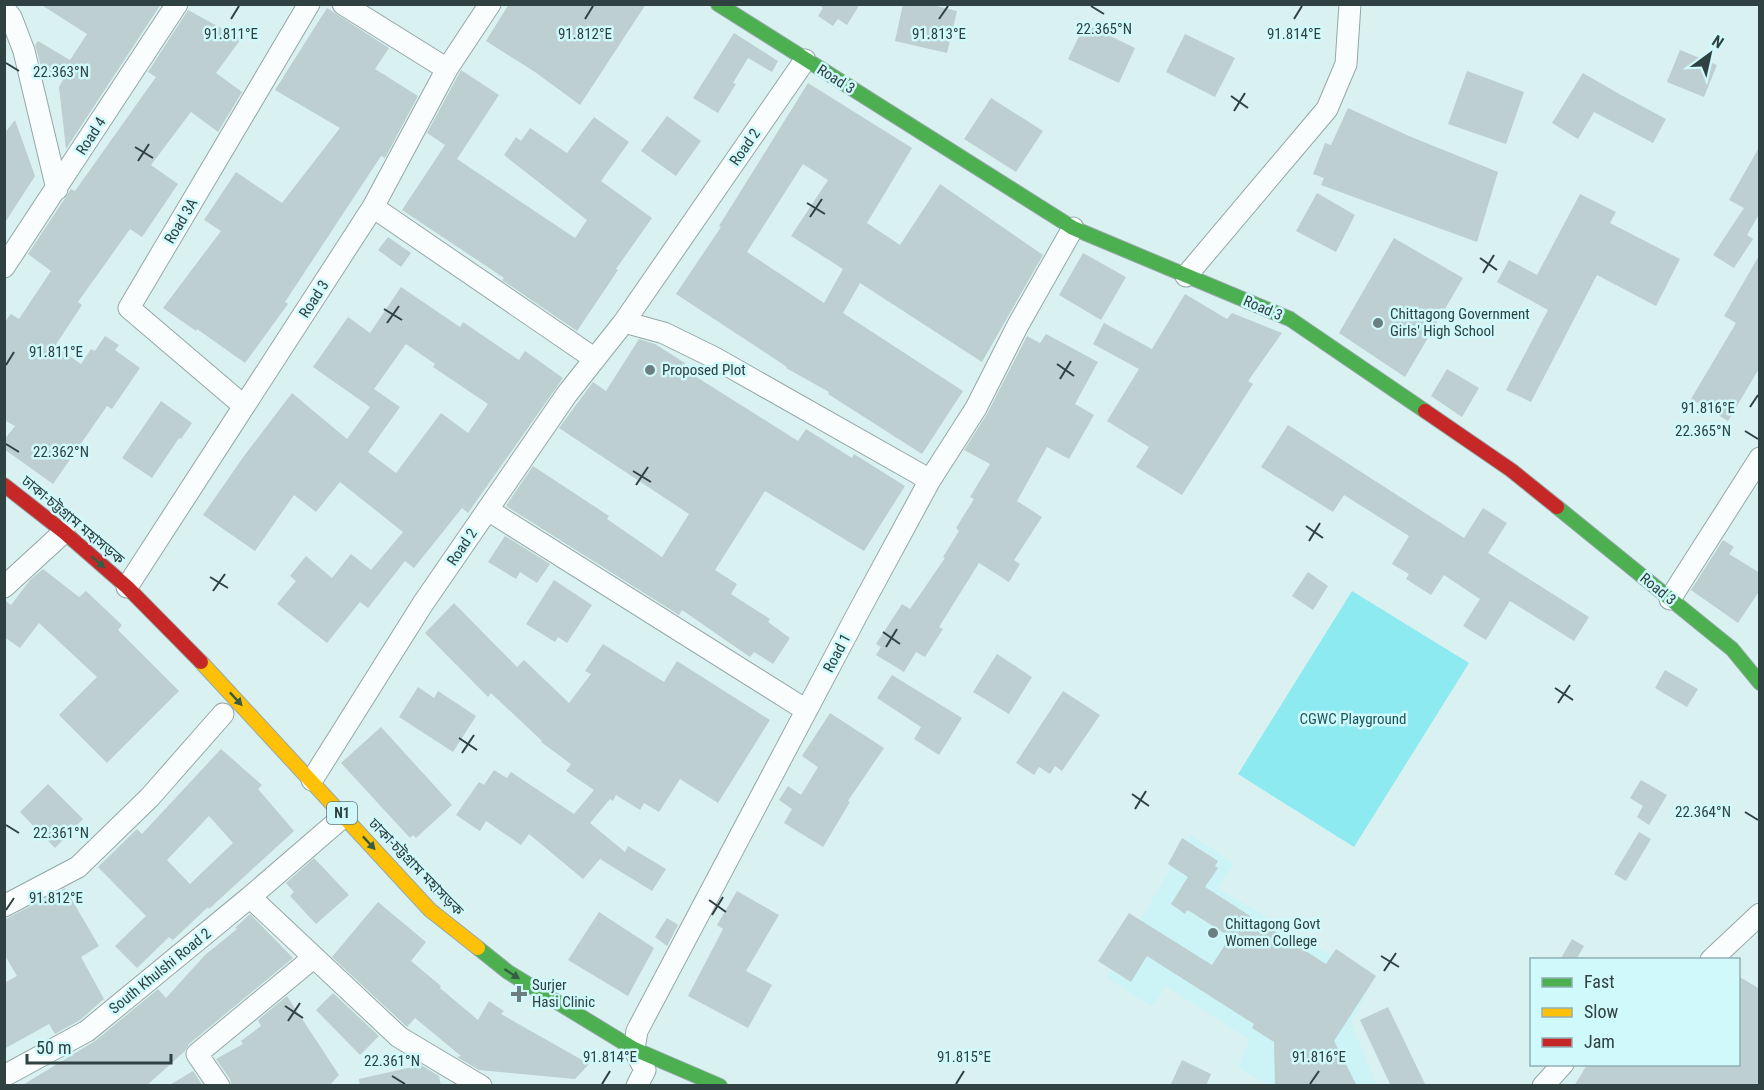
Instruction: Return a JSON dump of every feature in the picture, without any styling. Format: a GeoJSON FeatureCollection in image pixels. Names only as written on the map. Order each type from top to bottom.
{"type":"FeatureCollection","features":[{"type":"Feature","properties":{"kind":"main road","name":"Road 3"},"geometry":{"type":"LineString","coordinates":[[718,4],[1073,228],[1290,319],[1511,470],[1732,649],[1760,683]]}},
{"type":"Feature","properties":{"kind":"main road","name":"ঢাকা-চট্টগ্রাম মহাসড়ক"},"geometry":{"type":"LineString","coordinates":[[4,485],[53,542],[127,587],[312,780],[335,823],[448,926],[508,972],[634,1049],[720,1086]]}},
{"type":"Feature","properties":{"kind":"main road","name":"ঢাকা-চট্টগ্রাম মহাসড়ক"},"geometry":{"type":"LineString","coordinates":[[370,865],[442,936],[487,972],[645,1077]]}},
{"type":"Feature","properties":{"kind":"street","name":"Road 4"},"geometry":{"type":"LineString","coordinates":[[4,267],[177,4]]}},
{"type":"Feature","properties":{"kind":"street","name":"Road 3A"},"geometry":{"type":"LineString","coordinates":[[244,406],[129,308],[309,4]]}},
{"type":"Feature","properties":{"kind":"street"},"geometry":{"type":"LineString","coordinates":[[343,4],[447,69]]}},
{"type":"Feature","properties":{"kind":"street","name":"Road 3"},"geometry":{"type":"LineString","coordinates":[[127,587],[374,207],[447,69],[490,4]]}},
{"type":"Feature","properties":{"kind":"street"},"geometry":{"type":"LineString","coordinates":[[1186,276],[1327,109],[1346,64],[1350,4]]}},
{"type":"Feature","properties":{"kind":"street"},"geometry":{"type":"LineString","coordinates":[[4,9],[11,17],[24,51],[57,189]]}},
{"type":"Feature","properties":{"kind":"street","name":"Road 2"},"geometry":{"type":"LineString","coordinates":[[312,780],[422,605],[567,394],[624,322],[805,60]]}},
{"type":"Feature","properties":{"kind":"street"},"geometry":{"type":"LineString","coordinates":[[374,207],[595,359]]}},
{"type":"Feature","properties":{"kind":"street","name":"Road 1"},"geometry":{"type":"LineString","coordinates":[[634,1049],[637,1031],[806,710],[930,480],[976,408],[1018,325],[1073,228]]}},
{"type":"Feature","properties":{"kind":"street"},"geometry":{"type":"LineString","coordinates":[[624,322],[664,333],[713,357],[930,480]]}},
{"type":"Feature","properties":{"kind":"street"},"geometry":{"type":"LineString","coordinates":[[1670,599],[1760,458]]}},
{"type":"Feature","properties":{"kind":"street"},"geometry":{"type":"LineString","coordinates":[[488,510],[806,710]]}},
{"type":"Feature","properties":{"kind":"street"},"geometry":{"type":"LineString","coordinates":[[4,587],[53,542]]}},
{"type":"Feature","properties":{"kind":"street"},"geometry":{"type":"LineString","coordinates":[[4,906],[78,867],[150,797],[223,714]]}},
{"type":"Feature","properties":{"kind":"street","name":"South Khulshi Road 2"},"geometry":{"type":"LineString","coordinates":[[4,1076],[87,1030],[250,897],[335,823]]}},
{"type":"Feature","properties":{"kind":"street"},"geometry":{"type":"LineString","coordinates":[[250,897],[399,1037],[481,1086]]}},
{"type":"Feature","properties":{"kind":"street"},"geometry":{"type":"LineString","coordinates":[[1713,958],[1760,914]]}},
{"type":"Feature","properties":{"kind":"street"},"geometry":{"type":"LineString","coordinates":[[219,1086],[197,1054],[313,958]]}},
{"type":"Feature","properties":{"kind":"street"},"geometry":{"type":"LineString","coordinates":[[634,1049],[645,1077]]}},
{"type":"Feature","properties":{"kind":"street"},"geometry":{"type":"LineString","coordinates":[[1543,1086],[1562,1066]]}},
{"type":"Feature","properties":{"kind":"shaded area","name":"Chittagong Govt Women College"},"geometry":{"type":"Polygon","coordinates":[[[1191,835],[1234,863],[1218,888],[1373,980],[1351,1023],[1377,1085],[1268,1085],[1238,1067],[1250,1040],[1166,986],[1152,1007],[1106,977],[1191,835]]]}},
{"type":"Feature","properties":{"kind":"green space","name":"CGWC Playground"},"geometry":{"type":"Polygon","coordinates":[[[1352,591],[1469,663],[1354,847],[1238,774],[1352,591]]]}},
{"type":"Feature","properties":{"kind":"building"},"geometry":{"type":"Polygon","coordinates":[[[40,4],[161,4],[66,149],[59,87],[63,80],[41,66],[35,45],[38,41],[70,60],[87,34],[40,4]]]}},
{"type":"Feature","properties":{"kind":"building"},"geometry":{"type":"Polygon","coordinates":[[[509,4],[646,4],[580,105],[535,72],[486,41],[509,4]]]}},
{"type":"Feature","properties":{"kind":"building"},"geometry":{"type":"Polygon","coordinates":[[[818,4],[860,4],[847,25],[838,19],[833,26],[818,16],[823,8],[818,4]]]}},
{"type":"Feature","properties":{"kind":"building"},"geometry":{"type":"Polygon","coordinates":[[[903,4],[928,4],[957,11],[947,53],[895,41],[903,4]]]}},
{"type":"Feature","properties":{"kind":"building"},"geometry":{"type":"Polygon","coordinates":[[[327,8],[389,48],[375,69],[418,96],[385,158],[381,156],[285,302],[288,304],[245,363],[163,308],[221,231],[204,220],[236,172],[282,203],[340,128],[275,90],[327,8]]]}},
{"type":"Feature","properties":{"kind":"building"},"geometry":{"type":"Polygon","coordinates":[[[188,10],[241,39],[216,73],[242,92],[218,132],[191,112],[151,165],[178,184],[142,237],[130,229],[78,302],[82,305],[55,346],[81,364],[91,349],[95,351],[105,336],[119,345],[115,350],[140,368],[112,409],[107,406],[53,484],[4,449],[4,440],[15,426],[4,420],[4,323],[11,314],[19,319],[51,271],[28,254],[71,189],[75,191],[156,77],[148,72],[188,10]]]}},
{"type":"Feature","properties":{"kind":"building"},"geometry":{"type":"Polygon","coordinates":[[[1085,24],[1135,48],[1119,83],[1068,59],[1085,24]]]}},
{"type":"Feature","properties":{"kind":"building"},"geometry":{"type":"Polygon","coordinates":[[[734,33],[778,61],[772,72],[748,58],[733,83],[736,84],[718,113],[693,98],[734,33]]]}},
{"type":"Feature","properties":{"kind":"building"},"geometry":{"type":"Polygon","coordinates":[[[1185,34],[1235,58],[1215,97],[1166,72],[1185,34]]]}},
{"type":"Feature","properties":{"kind":"building"},"geometry":{"type":"Polygon","coordinates":[[[1680,50],[1717,65],[1704,97],[1667,82],[1680,50]]]}},
{"type":"Feature","properties":{"kind":"building"},"geometry":{"type":"Polygon","coordinates":[[[461,70],[499,95],[457,159],[575,238],[587,220],[504,155],[516,137],[521,141],[530,128],[567,153],[594,117],[629,142],[601,181],[652,218],[577,331],[502,280],[504,278],[402,210],[445,145],[427,133],[461,70]]]}},
{"type":"Feature","properties":{"kind":"building"},"geometry":{"type":"Polygon","coordinates":[[[1467,71],[1524,92],[1506,144],[1448,124],[1467,71]]]}},
{"type":"Feature","properties":{"kind":"building"},"geometry":{"type":"Polygon","coordinates":[[[1583,73],[1666,119],[1653,143],[1594,112],[1578,139],[1552,123],[1583,73]]]}},
{"type":"Feature","properties":{"kind":"building"},"geometry":{"type":"Polygon","coordinates":[[[808,83],[912,148],[867,223],[900,245],[940,184],[1043,255],[982,362],[860,283],[843,313],[963,391],[922,454],[828,394],[829,392],[786,368],[676,294],[721,227],[719,226],[808,83]],[[803,164],[747,252],[824,303],[843,269],[791,236],[828,180],[803,164]]]}},
{"type":"Feature","properties":{"kind":"building"},"geometry":{"type":"Polygon","coordinates":[[[991,98],[1043,131],[1016,172],[964,139],[991,98]]]}},
{"type":"Feature","properties":{"kind":"building"},"geometry":{"type":"Polygon","coordinates":[[[1348,108],[1409,136],[1498,172],[1477,242],[1321,185],[1324,178],[1313,174],[1325,143],[1331,145],[1348,108]]]}},
{"type":"Feature","properties":{"kind":"building"},"geometry":{"type":"Polygon","coordinates":[[[667,116],[701,141],[676,176],[641,151],[667,116]]]}},
{"type":"Feature","properties":{"kind":"building"},"geometry":{"type":"Polygon","coordinates":[[[15,120],[35,176],[4,224],[4,134],[15,120]]]}},
{"type":"Feature","properties":{"kind":"building"},"geometry":{"type":"Polygon","coordinates":[[[1760,146],[1760,217],[1758,216],[1747,235],[1753,239],[1734,268],[1713,255],[1744,208],[1729,200],[1760,146]]]}},
{"type":"Feature","properties":{"kind":"building"},"geometry":{"type":"Polygon","coordinates":[[[1317,193],[1355,215],[1336,252],[1296,231],[1317,193]]]}},
{"type":"Feature","properties":{"kind":"building"},"geometry":{"type":"Polygon","coordinates":[[[1580,194],[1616,212],[1610,223],[1680,259],[1656,306],[1597,275],[1531,402],[1506,390],[1548,310],[1497,282],[1509,260],[1537,275],[1580,194]]]}},
{"type":"Feature","properties":{"kind":"building"},"geometry":{"type":"Polygon","coordinates":[[[388,237],[411,253],[401,267],[378,250],[388,237]]]}},
{"type":"Feature","properties":{"kind":"building"},"geometry":{"type":"Polygon","coordinates":[[[1394,238],[1463,278],[1405,377],[1339,333],[1394,238]]]}},
{"type":"Feature","properties":{"kind":"building"},"geometry":{"type":"Polygon","coordinates":[[[1083,253],[1126,277],[1101,320],[1059,295],[1083,253]]]}},
{"type":"Feature","properties":{"kind":"building"},"geometry":{"type":"Polygon","coordinates":[[[1760,254],[1760,367],[1728,421],[1691,399],[1736,323],[1724,316],[1760,254]]]}},
{"type":"Feature","properties":{"kind":"building"},"geometry":{"type":"Polygon","coordinates":[[[401,287],[460,327],[463,322],[519,360],[525,351],[563,378],[468,513],[462,508],[414,568],[405,561],[368,608],[360,602],[327,643],[277,604],[296,581],[290,576],[306,556],[332,578],[351,554],[371,570],[403,532],[340,482],[316,512],[294,495],[255,551],[203,515],[292,393],[347,439],[370,407],[313,367],[348,317],[370,333],[401,287]],[[406,344],[374,389],[400,407],[368,452],[396,473],[441,413],[468,433],[488,404],[433,367],[435,364],[406,344]]]}},
{"type":"Feature","properties":{"kind":"building"},"geometry":{"type":"Polygon","coordinates":[[[1185,294],[1227,319],[1232,313],[1282,333],[1248,381],[1253,384],[1182,495],[1136,467],[1149,447],[1107,421],[1139,369],[1093,344],[1104,323],[1152,349],[1185,294]]]}},
{"type":"Feature","properties":{"kind":"building"},"geometry":{"type":"Polygon","coordinates":[[[1046,334],[1098,362],[1075,404],[1094,415],[1069,459],[1047,447],[1017,501],[1042,517],[1014,560],[1020,564],[1009,582],[979,563],[939,627],[943,629],[925,657],[916,652],[904,672],[876,655],[881,647],[876,644],[902,604],[910,609],[945,558],[943,557],[959,531],[956,528],[974,499],[970,497],[990,464],[964,450],[987,414],[1027,336],[1040,343],[1046,334]]]}},
{"type":"Feature","properties":{"kind":"building"},"geometry":{"type":"Polygon","coordinates":[[[639,339],[655,344],[685,363],[682,368],[798,441],[806,429],[852,458],[854,454],[905,486],[864,551],[765,491],[715,570],[737,584],[731,594],[770,619],[768,622],[790,638],[773,664],[754,652],[750,657],[682,610],[679,615],[506,506],[533,466],[609,516],[607,519],[662,557],[689,514],[559,428],[593,382],[606,391],[639,339]]]}},
{"type":"Feature","properties":{"kind":"building"},"geometry":{"type":"Polygon","coordinates":[[[1447,369],[1479,388],[1462,417],[1431,396],[1447,369]]]}},
{"type":"Feature","properties":{"kind":"building"},"geometry":{"type":"Polygon","coordinates":[[[161,401],[192,423],[152,478],[122,458],[161,401]]]}},
{"type":"Feature","properties":{"kind":"building"},"geometry":{"type":"Polygon","coordinates":[[[1288,425],[1464,538],[1483,508],[1507,523],[1488,553],[1589,617],[1574,641],[1510,601],[1486,640],[1463,626],[1480,599],[1444,575],[1431,595],[1406,579],[1409,574],[1392,564],[1409,536],[1344,495],[1333,512],[1261,467],[1288,425]]]}},
{"type":"Feature","properties":{"kind":"building"},"geometry":{"type":"Polygon","coordinates":[[[505,536],[550,564],[537,583],[520,572],[516,579],[488,562],[505,536]]]}},
{"type":"Feature","properties":{"kind":"building"},"geometry":{"type":"Polygon","coordinates":[[[1723,540],[1734,547],[1729,554],[1760,573],[1760,590],[1738,623],[1691,590],[1723,540]]]}},
{"type":"Feature","properties":{"kind":"building"},"geometry":{"type":"Polygon","coordinates":[[[43,569],[79,597],[86,591],[122,625],[118,630],[179,691],[107,763],[59,715],[97,677],[39,623],[20,648],[4,637],[4,600],[11,605],[30,580],[43,569]]]}},
{"type":"Feature","properties":{"kind":"building"},"geometry":{"type":"Polygon","coordinates":[[[1308,572],[1328,586],[1313,610],[1292,596],[1308,572]]]}},
{"type":"Feature","properties":{"kind":"building"},"geometry":{"type":"Polygon","coordinates":[[[554,580],[592,605],[567,643],[558,637],[555,642],[526,624],[554,580]]]}},
{"type":"Feature","properties":{"kind":"building"},"geometry":{"type":"Polygon","coordinates":[[[454,603],[517,667],[524,660],[569,703],[591,674],[585,671],[603,644],[664,682],[677,661],[770,720],[718,803],[680,779],[659,812],[644,803],[640,810],[616,795],[613,801],[610,799],[590,823],[625,852],[628,846],[666,869],[652,891],[600,859],[583,879],[529,834],[521,845],[486,821],[480,831],[456,815],[479,782],[484,785],[494,770],[507,778],[511,772],[574,814],[594,790],[566,771],[571,764],[541,742],[491,693],[488,697],[425,633],[454,603]]]}},
{"type":"Feature","properties":{"kind":"building"},"geometry":{"type":"Polygon","coordinates":[[[997,654],[1032,677],[1009,714],[973,692],[997,654]]]}},
{"type":"Feature","properties":{"kind":"building"},"geometry":{"type":"Polygon","coordinates":[[[1665,670],[1698,689],[1687,707],[1655,688],[1665,670]]]}},
{"type":"Feature","properties":{"kind":"building"},"geometry":{"type":"Polygon","coordinates":[[[892,675],[962,718],[939,755],[914,739],[921,727],[877,698],[892,675]]]}},
{"type":"Feature","properties":{"kind":"building"},"geometry":{"type":"Polygon","coordinates":[[[418,687],[434,698],[438,691],[476,716],[453,752],[399,717],[418,687]]]}},
{"type":"Feature","properties":{"kind":"building"},"geometry":{"type":"Polygon","coordinates":[[[1063,691],[1100,715],[1062,771],[1055,766],[1050,774],[1039,767],[1034,775],[1016,763],[1063,691]]]}},
{"type":"Feature","properties":{"kind":"building"},"geometry":{"type":"Polygon","coordinates":[[[830,713],[884,748],[848,801],[850,802],[823,847],[784,823],[792,809],[779,800],[788,786],[801,795],[818,767],[802,756],[830,713]]]}},
{"type":"Feature","properties":{"kind":"building"},"geometry":{"type":"Polygon","coordinates":[[[381,727],[452,805],[416,838],[413,835],[410,838],[341,763],[381,727]]]}},
{"type":"Feature","properties":{"kind":"building"},"geometry":{"type":"Polygon","coordinates":[[[221,749],[262,785],[258,789],[294,831],[209,909],[208,907],[173,940],[169,937],[137,968],[115,946],[146,916],[98,867],[137,829],[142,834],[221,749]],[[209,816],[167,860],[190,884],[233,843],[209,816]]]}},
{"type":"Feature","properties":{"kind":"building"},"geometry":{"type":"Polygon","coordinates":[[[1641,780],[1667,795],[1649,825],[1637,817],[1643,806],[1630,798],[1641,780]]]}},
{"type":"Feature","properties":{"kind":"building"},"geometry":{"type":"Polygon","coordinates":[[[48,784],[83,819],[55,848],[20,812],[48,784]]]}},
{"type":"Feature","properties":{"kind":"building"},"geometry":{"type":"Polygon","coordinates":[[[1639,832],[1651,839],[1626,881],[1614,874],[1639,832]]]}},
{"type":"Feature","properties":{"kind":"building","name":"Chittagong Govt Women College"},"geometry":{"type":"Polygon","coordinates":[[[1182,838],[1218,861],[1215,866],[1218,868],[1205,887],[1326,964],[1336,949],[1376,976],[1334,1041],[1357,1086],[1275,1086],[1274,1042],[1252,1028],[1254,1024],[1147,956],[1131,982],[1098,961],[1129,913],[1212,965],[1230,937],[1191,912],[1187,910],[1185,914],[1171,904],[1188,877],[1168,864],[1182,838]]]}},
{"type":"Feature","properties":{"kind":"building"},"geometry":{"type":"Polygon","coordinates":[[[314,858],[349,895],[316,924],[290,896],[294,892],[286,883],[314,858]]]}},
{"type":"Feature","properties":{"kind":"building"},"geometry":{"type":"Polygon","coordinates":[[[65,888],[99,946],[81,957],[104,999],[80,1020],[55,1034],[49,1024],[4,1049],[4,983],[17,976],[4,954],[4,920],[65,888]]]}},
{"type":"Feature","properties":{"kind":"building"},"geometry":{"type":"Polygon","coordinates":[[[737,891],[779,915],[746,971],[772,985],[748,1028],[688,996],[723,929],[717,925],[737,891]]]}},
{"type":"Feature","properties":{"kind":"building"},"geometry":{"type":"Polygon","coordinates":[[[378,902],[426,942],[411,961],[478,1020],[489,1001],[504,1011],[501,1014],[589,1064],[575,1079],[479,1070],[457,1057],[461,1056],[415,1018],[407,1027],[332,957],[378,902]]]}},
{"type":"Feature","properties":{"kind":"building"},"geometry":{"type":"Polygon","coordinates":[[[599,912],[654,948],[628,996],[568,960],[599,912]]]}},
{"type":"Feature","properties":{"kind":"building"},"geometry":{"type":"Polygon","coordinates":[[[250,914],[293,958],[189,1044],[185,1051],[146,1086],[21,1086],[95,1041],[158,989],[166,998],[205,955],[237,929],[235,928],[250,914]]]}},
{"type":"Feature","properties":{"kind":"building"},"geometry":{"type":"Polygon","coordinates":[[[667,918],[678,925],[667,946],[655,937],[667,918]]]}},
{"type":"Feature","properties":{"kind":"building"},"geometry":{"type":"Polygon","coordinates":[[[1572,939],[1584,946],[1577,958],[1561,958],[1572,939]]]}},
{"type":"Feature","properties":{"kind":"building"},"geometry":{"type":"Polygon","coordinates":[[[1740,977],[1760,989],[1760,1086],[1574,1086],[1586,1066],[1740,1066],[1740,977]]]}},
{"type":"Feature","properties":{"kind":"building"},"geometry":{"type":"Polygon","coordinates":[[[333,993],[379,1036],[360,1055],[316,1010],[333,993]]]}},
{"type":"Feature","properties":{"kind":"building"},"geometry":{"type":"Polygon","coordinates":[[[287,996],[339,1075],[329,1086],[232,1086],[230,1079],[216,1059],[243,1044],[241,1041],[261,1026],[258,1020],[287,996]]]}},
{"type":"Feature","properties":{"kind":"building"},"geometry":{"type":"Polygon","coordinates":[[[1388,1007],[1426,1086],[1391,1086],[1360,1020],[1388,1007]]]}},
{"type":"Feature","properties":{"kind":"building"},"geometry":{"type":"Polygon","coordinates":[[[1182,1060],[1211,1074],[1206,1086],[1170,1086],[1182,1060]]]}},
{"type":"Feature","properties":{"kind":"building"},"geometry":{"type":"Polygon","coordinates":[[[421,1065],[439,1076],[441,1086],[360,1086],[359,1079],[421,1065]]]}},
{"type":"Feature","properties":{"kind":"building"},"geometry":{"type":"Polygon","coordinates":[[[193,1071],[203,1086],[168,1086],[193,1071]]]}},
{"type":"Feature","properties":{"kind":"traffic: fast"},"geometry":{"type":"LineString","coordinates":[[718,4],[1073,228],[1290,319],[1425,411]]}},
{"type":"Feature","properties":{"kind":"traffic: fast"},"geometry":{"type":"LineString","coordinates":[[1557,507],[1732,649],[1760,683]]}},
{"type":"Feature","properties":{"kind":"traffic: fast"},"geometry":{"type":"LineString","coordinates":[[478,948],[508,972],[634,1049],[720,1086]]}},
{"type":"Feature","properties":{"kind":"traffic: slow"},"geometry":{"type":"LineString","coordinates":[[201,662],[430,910],[478,948]]}},
{"type":"Feature","properties":{"kind":"traffic: jam"},"geometry":{"type":"LineString","coordinates":[[1425,411],[1511,470],[1557,507]]}},
{"type":"Feature","properties":{"kind":"traffic: jam"},"geometry":{"type":"LineString","coordinates":[[4,485],[64,532],[127,587],[201,662]]}},
{"type":"Feature","properties":{"kind":"place","name":"Chittagong Government Girls' High School"},"geometry":{"type":"Point","coordinates":[1378,323]}},
{"type":"Feature","properties":{"kind":"place","name":"Proposed Plot"},"geometry":{"type":"Point","coordinates":[650,370]}},
{"type":"Feature","properties":{"kind":"place","name":"Chittagong Govt Women College"},"geometry":{"type":"Point","coordinates":[1213,933]}},
{"type":"Feature","properties":{"kind":"place","name":"Surjer Hasi Clinic"},"geometry":{"type":"Point","coordinates":[519,994]}}]}
